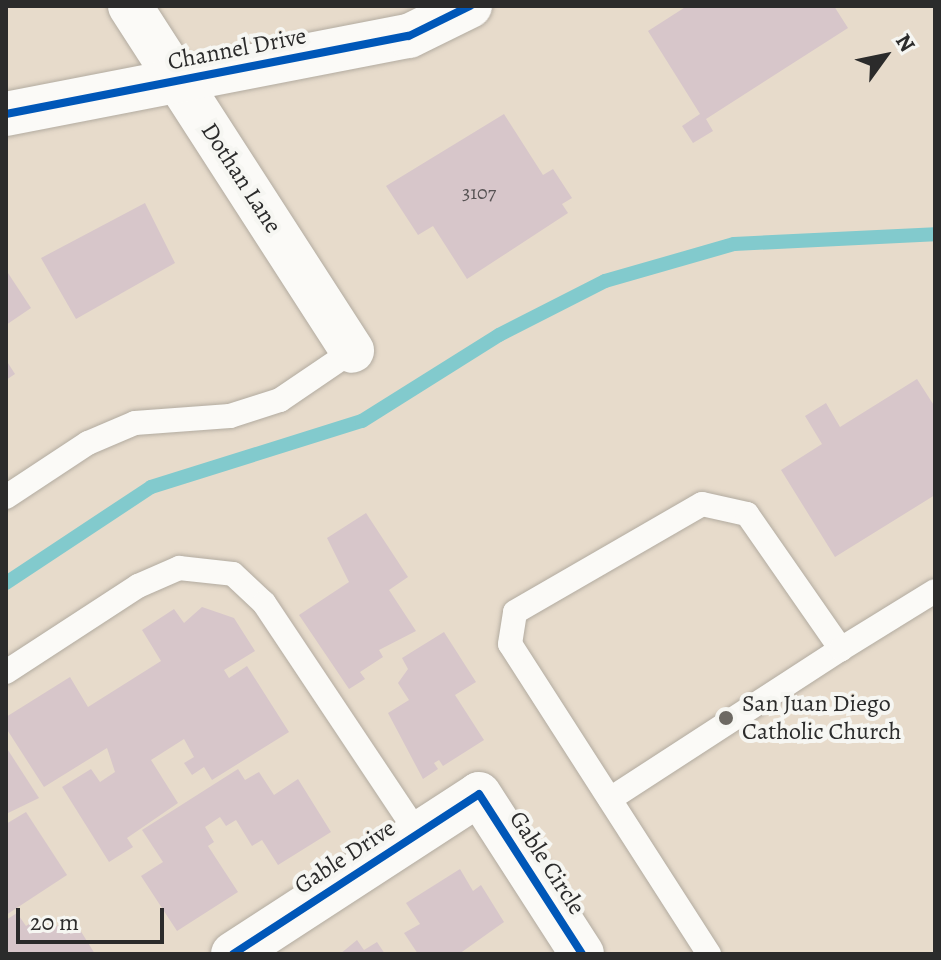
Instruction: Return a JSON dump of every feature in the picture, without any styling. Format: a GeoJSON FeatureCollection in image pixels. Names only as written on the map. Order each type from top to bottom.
{"type":"FeatureCollection","features":[{"type":"Feature","properties":{"kind":"street","name":"Dothan Lane"},"geometry":{"type":"LineString","coordinates":[[130,6],[352,351]]}},
{"type":"Feature","properties":{"kind":"street","name":"Channel Drive"},"geometry":{"type":"LineString","coordinates":[[6,114],[409,36],[470,6]]}},
{"type":"Feature","properties":{"kind":"street","name":"Gable Drive"},"geometry":{"type":"LineString","coordinates":[[233,954],[479,794]]}},
{"type":"Feature","properties":{"kind":"street","name":"Gable Circle"},"geometry":{"type":"LineString","coordinates":[[479,794],[582,954]]}},
{"type":"Feature","properties":{"kind":"lane"},"geometry":{"type":"LineString","coordinates":[[6,497],[88,443],[135,423],[230,416],[280,400],[352,351]]}},
{"type":"Feature","properties":{"kind":"lane"},"geometry":{"type":"LineString","coordinates":[[709,954],[510,644],[515,612],[702,504],[747,514],[841,649]]}},
{"type":"Feature","properties":{"kind":"lane"},"geometry":{"type":"LineString","coordinates":[[6,672],[138,586],[179,568],[233,574],[264,603],[418,834]]}},
{"type":"Feature","properties":{"kind":"lane"},"geometry":{"type":"LineString","coordinates":[[610,799],[935,591]]}},
{"type":"Feature","properties":{"kind":"building"},"geometry":{"type":"Polygon","coordinates":[[[687,6],[834,6],[848,28],[706,119],[713,131],[693,143],[682,126],[700,114],[648,31],[687,6]]]}},
{"type":"Feature","properties":{"kind":"building"},"geometry":{"type":"Polygon","coordinates":[[[504,114],[543,175],[553,169],[572,198],[562,204],[568,213],[467,279],[433,226],[418,235],[386,186],[504,114]]]}},
{"type":"Feature","properties":{"kind":"building"},"geometry":{"type":"Polygon","coordinates":[[[145,203],[175,263],[76,319],[41,258],[145,203]]]}},
{"type":"Feature","properties":{"kind":"building"},"geometry":{"type":"Polygon","coordinates":[[[6,270],[31,308],[6,325],[6,270]]]}},
{"type":"Feature","properties":{"kind":"building"},"geometry":{"type":"Polygon","coordinates":[[[6,360],[15,374],[6,380],[6,360]]]}},
{"type":"Feature","properties":{"kind":"building"},"geometry":{"type":"Polygon","coordinates":[[[917,379],[935,407],[935,495],[835,557],[781,470],[822,444],[805,416],[826,403],[840,427],[917,379]]]}},
{"type":"Feature","properties":{"kind":"building"},"geometry":{"type":"Polygon","coordinates":[[[366,513],[408,577],[389,590],[416,631],[379,650],[383,657],[360,672],[365,679],[349,689],[299,615],[349,582],[327,538],[366,513]]]}},
{"type":"Feature","properties":{"kind":"building"},"geometry":{"type":"Polygon","coordinates":[[[202,607],[234,618],[255,651],[224,670],[229,678],[247,666],[289,732],[212,780],[204,767],[192,775],[184,763],[194,757],[184,739],[151,760],[178,803],[127,838],[133,847],[109,862],[62,787],[91,769],[100,782],[115,772],[107,748],[44,787],[6,728],[6,717],[70,677],[88,707],[161,661],[142,630],[174,609],[184,623],[202,607]]]}},
{"type":"Feature","properties":{"kind":"building"},"geometry":{"type":"Polygon","coordinates":[[[444,632],[476,682],[455,695],[484,740],[443,766],[439,760],[434,763],[438,769],[423,779],[388,713],[409,700],[398,683],[408,669],[402,658],[444,632]]]}},
{"type":"Feature","properties":{"kind":"building"},"geometry":{"type":"Polygon","coordinates":[[[6,747],[39,798],[6,814],[6,747]]]}},
{"type":"Feature","properties":{"kind":"building"},"geometry":{"type":"Polygon","coordinates":[[[238,769],[245,780],[259,772],[274,795],[298,779],[331,832],[278,865],[262,840],[252,846],[236,820],[226,826],[220,817],[205,827],[214,842],[208,846],[238,892],[177,931],[141,876],[163,862],[142,830],[238,769]]]}},
{"type":"Feature","properties":{"kind":"building"},"geometry":{"type":"Polygon","coordinates":[[[26,812],[67,875],[6,915],[6,824],[26,812]]]}},
{"type":"Feature","properties":{"kind":"building"},"geometry":{"type":"Polygon","coordinates":[[[460,869],[473,891],[481,885],[504,922],[459,954],[418,954],[404,933],[420,924],[406,903],[460,869]]]}},
{"type":"Feature","properties":{"kind":"building"},"geometry":{"type":"Polygon","coordinates":[[[17,913],[26,926],[38,918],[47,932],[72,917],[95,954],[6,954],[6,920],[17,913]]]}},
{"type":"Feature","properties":{"kind":"building"},"geometry":{"type":"Polygon","coordinates":[[[357,940],[364,950],[377,942],[385,954],[340,954],[357,940]]]}},
{"type":"Feature","properties":{"kind":"waterway"},"geometry":{"type":"LineString","coordinates":[[6,583],[151,487],[362,421],[499,335],[605,281],[734,244],[935,234]]}},
{"type":"Feature","properties":{"kind":"cycle path"},"geometry":{"type":"LineString","coordinates":[[6,114],[409,36],[470,6]]}},
{"type":"Feature","properties":{"kind":"cycle path"},"geometry":{"type":"LineString","coordinates":[[233,954],[479,794],[582,954]]}},
{"type":"Feature","properties":{"kind":"place","name":"San Juan Diego Catholic Church"},"geometry":{"type":"Point","coordinates":[726,718]}}]}
